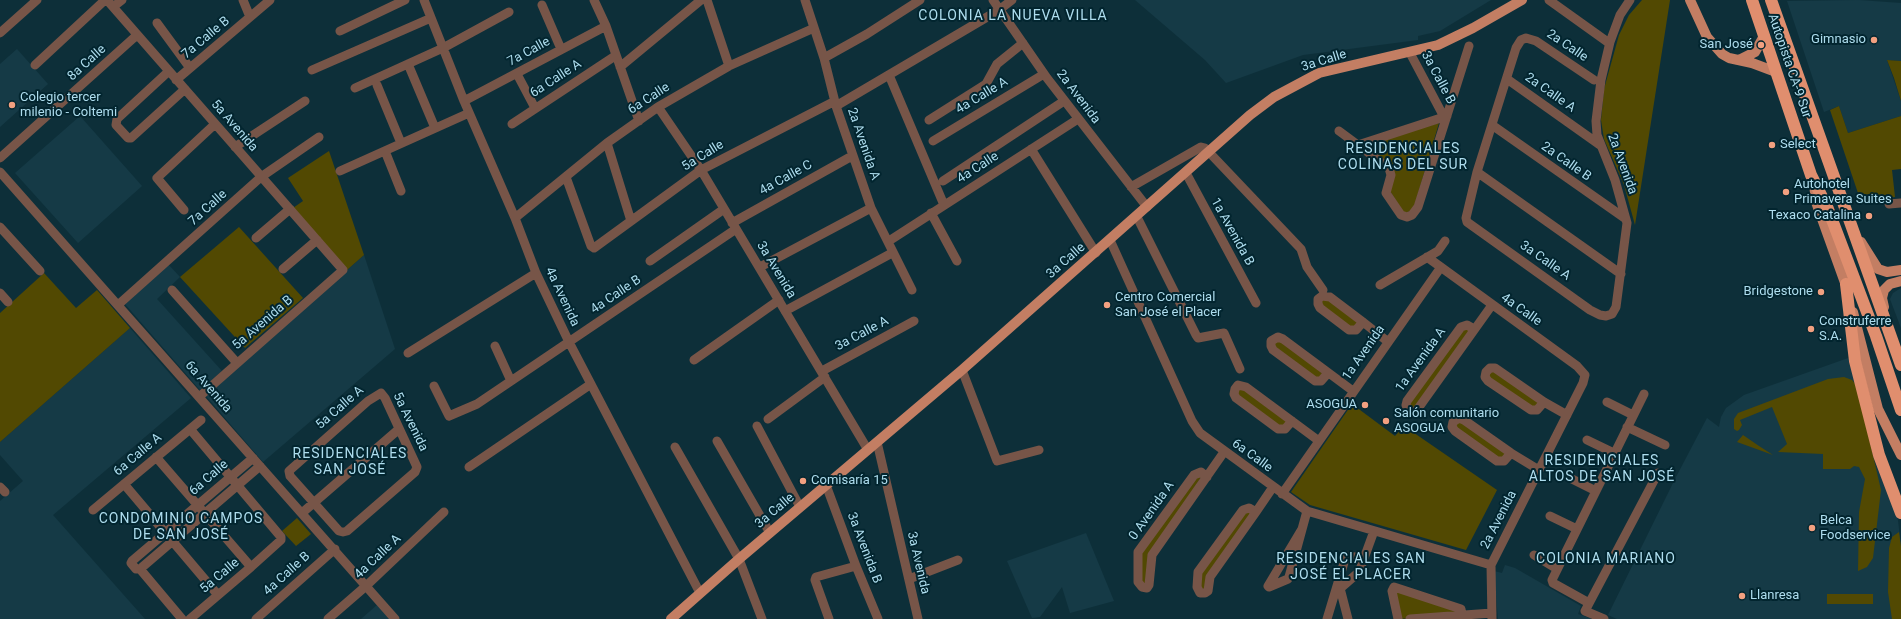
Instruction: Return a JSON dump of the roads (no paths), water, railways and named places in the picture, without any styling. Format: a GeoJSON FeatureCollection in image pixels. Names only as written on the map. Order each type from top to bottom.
{"type":"FeatureCollection","features":[{"type":"Feature","properties":{"kind":"highway","name":"Autopista CA-9 Sur"},"geometry":{"type":"LineString","coordinates":[[1752,0],[1813,180],[1830,216],[1876,336],[1901,410]]}},
{"type":"Feature","properties":{"kind":"highway","name":"Autopista CA-9 Sur"},"geometry":{"type":"LineString","coordinates":[[1771,0],[1885,324],[1901,365]]}},
{"type":"Feature","properties":{"kind":"highway"},"geometry":{"type":"LineString","coordinates":[[1846,284],[1855,361],[1879,456],[1901,513]]}},
{"type":"Feature","properties":{"kind":"main road","name":"3a Calle"},"geometry":{"type":"LineString","coordinates":[[671,619],[738,559],[962,370],[1260,107],[1304,80],[1322,72],[1410,53],[1450,40],[1522,0]]}},
{"type":"Feature","properties":{"kind":"main road"},"geometry":{"type":"LineString","coordinates":[[1690,0],[1704,31],[1712,44],[1725,57],[1776,72]]}},
{"type":"Feature","properties":{"kind":"main road"},"geometry":{"type":"LineString","coordinates":[[1739,60],[1755,52],[1764,36]]}},
{"type":"Feature","properties":{"kind":"main road"},"geometry":{"type":"LineString","coordinates":[[1813,180],[1816,202],[1846,284],[1878,409],[1900,453]]}},
{"type":"Feature","properties":{"kind":"main road"},"geometry":{"type":"LineString","coordinates":[[1852,229],[1878,269],[1887,272],[1901,270]]}},
{"type":"Feature","properties":{"kind":"main road"},"geometry":{"type":"LineString","coordinates":[[1885,324],[1882,294],[1890,284],[1901,281]]}},
{"type":"Feature","properties":{"kind":"street"},"geometry":{"type":"LineString","coordinates":[[0,33],[37,0]]}},
{"type":"Feature","properties":{"kind":"street"},"geometry":{"type":"LineString","coordinates":[[35,65],[108,2],[122,0]]}},
{"type":"Feature","properties":{"kind":"street"},"geometry":{"type":"LineString","coordinates":[[243,0],[250,17]]}},
{"type":"Feature","properties":{"kind":"street","name":"7a Calle B"},"geometry":{"type":"LineString","coordinates":[[176,80],[270,0]]}},
{"type":"Feature","properties":{"kind":"street"},"geometry":{"type":"LineString","coordinates":[[340,31],[405,0]]}},
{"type":"Feature","properties":{"kind":"street","name":"4a Avenida"},"geometry":{"type":"LineString","coordinates":[[424,0],[469,113],[515,218],[536,273],[569,342],[700,593]]}},
{"type":"Feature","properties":{"kind":"street"},"geometry":{"type":"LineString","coordinates":[[594,0],[606,26],[615,56],[639,121]]}},
{"type":"Feature","properties":{"kind":"street"},"geometry":{"type":"LineString","coordinates":[[620,67],[701,0]]}},
{"type":"Feature","properties":{"kind":"street"},"geometry":{"type":"LineString","coordinates":[[707,0],[729,66]]}},
{"type":"Feature","properties":{"kind":"street"},"geometry":{"type":"LineString","coordinates":[[824,58],[867,34],[920,0]]}},
{"type":"Feature","properties":{"kind":"street","name":"2a Avenida"},"geometry":{"type":"LineString","coordinates":[[993,0],[1064,101],[1147,207]]}},
{"type":"Feature","properties":{"kind":"street","name":"5a Calle"},"geometry":{"type":"LineString","coordinates":[[566,177],[591,246],[594,248],[701,170],[836,104],[889,75],[999,10],[1012,0]]}},
{"type":"Feature","properties":{"kind":"street"},"geometry":{"type":"LineString","coordinates":[[1549,0],[1610,44]]}},
{"type":"Feature","properties":{"kind":"street","name":"2a Avenida"},"geometry":{"type":"LineString","coordinates":[[1609,315],[1616,307],[1627,232],[1626,219],[1615,180],[1600,145],[1596,130],[1596,121],[1601,80],[1610,44],[1620,15],[1630,0]]}},
{"type":"Feature","properties":{"kind":"street","name":"2a Avenida A"},"geometry":{"type":"LineString","coordinates":[[808,1],[814,28],[852,156],[871,208],[892,253],[912,290]]}},
{"type":"Feature","properties":{"kind":"street","name":"5a Avenida"},"geometry":{"type":"LineString","coordinates":[[108,2],[342,268]]}},
{"type":"Feature","properties":{"kind":"street"},"geometry":{"type":"LineString","coordinates":[[542,5],[561,49]]}},
{"type":"Feature","properties":{"kind":"street"},"geometry":{"type":"LineString","coordinates":[[355,88],[443,48],[508,12]]}},
{"type":"Feature","properties":{"kind":"street"},"geometry":{"type":"LineString","coordinates":[[312,70],[431,18]]}},
{"type":"Feature","properties":{"kind":"street"},"geometry":{"type":"LineString","coordinates":[[157,23],[190,68]]}},
{"type":"Feature","properties":{"kind":"street","name":"7a Calle"},"geometry":{"type":"LineString","coordinates":[[464,101],[606,26]]}},
{"type":"Feature","properties":{"kind":"street","name":"6a Calle"},"geometry":{"type":"LineString","coordinates":[[515,218],[607,143],[658,107],[729,66],[814,28]]}},
{"type":"Feature","properties":{"kind":"street","name":"8a Calle"},"geometry":{"type":"LineString","coordinates":[[0,158],[137,35]]}},
{"type":"Feature","properties":{"kind":"street","name":"2a Calle"},"geometry":{"type":"LineString","coordinates":[[1507,79],[1517,45],[1525,38],[1536,41],[1594,80]]}},
{"type":"Feature","properties":{"kind":"street"},"geometry":{"type":"LineString","coordinates":[[930,120],[986,84],[997,64],[1023,43]]}},
{"type":"Feature","properties":{"kind":"street"},"geometry":{"type":"LineString","coordinates":[[1339,131],[1390,169],[1391,174],[1386,193],[1401,214],[1407,217],[1410,216],[1418,208],[1445,116],[1469,46]]}},
{"type":"Feature","properties":{"kind":"street","name":"3a Calle B"},"geometry":{"type":"LineString","coordinates":[[1410,53],[1445,116]]}},
{"type":"Feature","properties":{"kind":"street","name":"6a Calle A"},"geometry":{"type":"LineString","coordinates":[[512,124],[615,56]]}},
{"type":"Feature","properties":{"kind":"street"},"geometry":{"type":"LineString","coordinates":[[408,64],[435,128]]}},
{"type":"Feature","properties":{"kind":"street"},"geometry":{"type":"LineString","coordinates":[[169,71],[117,119],[116,125],[128,138],[131,138],[185,89]]}},
{"type":"Feature","properties":{"kind":"street"},"geometry":{"type":"LineString","coordinates":[[517,74],[535,108]]}},
{"type":"Feature","properties":{"kind":"street","name":"4a Calle A"},"geometry":{"type":"LineString","coordinates":[[933,141],[1044,74]]}},
{"type":"Feature","properties":{"kind":"street"},"geometry":{"type":"LineString","coordinates":[[889,75],[944,205]]}},
{"type":"Feature","properties":{"kind":"street"},"geometry":{"type":"LineString","coordinates":[[1507,79],[1477,172],[1621,274]]}},
{"type":"Feature","properties":{"kind":"street","name":"2a Calle A"},"geometry":{"type":"LineString","coordinates":[[1507,79],[1600,145]]}},
{"type":"Feature","properties":{"kind":"street"},"geometry":{"type":"LineString","coordinates":[[377,85],[402,143]]}},
{"type":"Feature","properties":{"kind":"street"},"geometry":{"type":"LineString","coordinates":[[235,147],[305,101]]}},
{"type":"Feature","properties":{"kind":"street"},"geometry":{"type":"LineString","coordinates":[[943,181],[1064,101]]}},
{"type":"Feature","properties":{"kind":"street","name":"3a Avenida"},"geometry":{"type":"LineString","coordinates":[[658,107],[701,170],[868,450]]}},
{"type":"Feature","properties":{"kind":"street"},"geometry":{"type":"LineString","coordinates":[[340,171],[469,113]]}},
{"type":"Feature","properties":{"kind":"street"},"geometry":{"type":"LineString","coordinates":[[1358,145],[1445,116]]}},
{"type":"Feature","properties":{"kind":"street","name":"4a Calle"},"geometry":{"type":"LineString","coordinates":[[892,239],[1078,119]]}},
{"type":"Feature","properties":{"kind":"street","name":"2a Calle A"},"geometry":{"type":"LineString","coordinates":[[1578,128],[1589,130],[1594,127],[1596,121]]}},
{"type":"Feature","properties":{"kind":"street"},"geometry":{"type":"LineString","coordinates":[[184,210],[157,178],[215,124]]}},
{"type":"Feature","properties":{"kind":"street","name":"2a Calle B"},"geometry":{"type":"LineString","coordinates":[[1492,125],[1626,219]]}},
{"type":"Feature","properties":{"kind":"street","name":"7a Calle"},"geometry":{"type":"LineString","coordinates":[[118,304],[261,177],[319,136]]}},
{"type":"Feature","properties":{"kind":"street"},"geometry":{"type":"LineString","coordinates":[[1368,153],[1368,148],[1375,139]]}},
{"type":"Feature","properties":{"kind":"street"},"geometry":{"type":"LineString","coordinates":[[607,143],[631,221]]}},
{"type":"Feature","properties":{"kind":"street"},"geometry":{"type":"LineString","coordinates":[[1131,187],[1201,147],[1209,152],[1301,249],[1307,267],[1323,290]]}},
{"type":"Feature","properties":{"kind":"street"},"geometry":{"type":"LineString","coordinates":[[1031,149],[1096,253]]}},
{"type":"Feature","properties":{"kind":"street"},"geometry":{"type":"LineString","coordinates":[[385,151],[401,191]]}},
{"type":"Feature","properties":{"kind":"street","name":"4a Calle C"},"geometry":{"type":"LineString","coordinates":[[734,226],[852,156]]}},
{"type":"Feature","properties":{"kind":"street","name":"6a Avenida"},"geometry":{"type":"LineString","coordinates":[[0,172],[335,549],[395,619]]}},
{"type":"Feature","properties":{"kind":"street","name":"3a Calle A"},"geometry":{"type":"LineString","coordinates":[[1477,172],[1466,218],[1467,222],[1590,310],[1600,315],[1609,315]]}},
{"type":"Feature","properties":{"kind":"street","name":"1a Avenida B"},"geometry":{"type":"LineString","coordinates":[[1186,173],[1256,303]]}},
{"type":"Feature","properties":{"kind":"street"},"geometry":{"type":"LineString","coordinates":[[1889,204],[1901,203]]}},
{"type":"Feature","properties":{"kind":"street"},"geometry":{"type":"LineString","coordinates":[[760,267],[871,208]]}},
{"type":"Feature","properties":{"kind":"street"},"geometry":{"type":"LineString","coordinates":[[256,238],[290,209]]}},
{"type":"Feature","properties":{"kind":"street"},"geometry":{"type":"LineString","coordinates":[[650,261],[724,209]]}},
{"type":"Feature","properties":{"kind":"street"},"geometry":{"type":"LineString","coordinates":[[931,213],[957,261]]}},
{"type":"Feature","properties":{"kind":"street"},"geometry":{"type":"LineString","coordinates":[[1137,217],[1198,338],[1224,333],[1240,369]]}},
{"type":"Feature","properties":{"kind":"street","name":"4a Calle B"},"geometry":{"type":"LineString","coordinates":[[434,386],[448,415],[451,416],[477,404],[569,342],[734,226]]}},
{"type":"Feature","properties":{"kind":"street"},"geometry":{"type":"LineString","coordinates":[[0,227],[40,271]]}},
{"type":"Feature","properties":{"kind":"street"},"geometry":{"type":"LineString","coordinates":[[283,269],[317,240]]}},
{"type":"Feature","properties":{"kind":"street","name":"6a Calle"},"geometry":{"type":"LineString","coordinates":[[1110,240],[1195,426],[1200,433],[1282,494],[1308,511],[1491,565]]}},
{"type":"Feature","properties":{"kind":"street"},"geometry":{"type":"LineString","coordinates":[[1380,285],[1438,251],[1445,241]]}},
{"type":"Feature","properties":{"kind":"street"},"geometry":{"type":"LineString","coordinates":[[785,310],[892,253]]}},
{"type":"Feature","properties":{"kind":"street","name":"4a Calle"},"geometry":{"type":"LineString","coordinates":[[1427,257],[1577,366],[1585,374]]}},
{"type":"Feature","properties":{"kind":"street","name":"5a Avenida B"},"geometry":{"type":"LineString","coordinates":[[199,397],[342,271],[342,268]]}},
{"type":"Feature","properties":{"kind":"street","name":"1a Avenida"},"geometry":{"type":"LineString","coordinates":[[1282,494],[1387,341],[1441,268]]}},
{"type":"Feature","properties":{"kind":"street"},"geometry":{"type":"LineString","coordinates":[[408,354],[536,273]]}},
{"type":"Feature","properties":{"kind":"street"},"geometry":{"type":"LineString","coordinates":[[172,290],[237,363]]}},
{"type":"Feature","properties":{"kind":"street"},"geometry":{"type":"LineString","coordinates":[[0,292],[8,302]]}},
{"type":"Feature","properties":{"kind":"street"},"geometry":{"type":"LineString","coordinates":[[1363,322],[1356,330],[1349,330],[1320,308],[1318,299],[1322,296],[1327,296],[1363,322],[1387,341]]}},
{"type":"Feature","properties":{"kind":"street"},"geometry":{"type":"LineString","coordinates":[[694,360],[778,300]]}},
{"type":"Feature","properties":{"kind":"street","name":"1a Avenida A"},"geometry":{"type":"LineString","coordinates":[[1474,330],[1467,325],[1460,328],[1407,401],[1406,406],[1408,410],[1412,412],[1417,410],[1492,305]]}},
{"type":"Feature","properties":{"kind":"street","name":"3a Calle A"},"geometry":{"type":"LineString","coordinates":[[768,419],[823,374],[914,321]]}},
{"type":"Feature","properties":{"kind":"street"},"geometry":{"type":"LineString","coordinates":[[1328,373],[1321,381],[1315,381],[1273,350],[1271,346],[1272,341],[1275,338],[1280,338],[1328,373],[1352,391]]}},
{"type":"Feature","properties":{"kind":"street"},"geometry":{"type":"LineString","coordinates":[[495,346],[511,381]]}},
{"type":"Feature","properties":{"kind":"street"},"geometry":{"type":"LineString","coordinates":[[1544,402],[1537,410],[1530,410],[1488,381],[1486,372],[1490,368],[1495,368],[1544,402],[1567,415]]}},
{"type":"Feature","properties":{"kind":"street"},"geometry":{"type":"LineString","coordinates":[[962,370],[996,461],[1040,450]]}},
{"type":"Feature","properties":{"kind":"street","name":"2a Avenida"},"geometry":{"type":"LineString","coordinates":[[1492,616],[1491,565],[1583,383],[1585,374]]}},
{"type":"Feature","properties":{"kind":"street"},"geometry":{"type":"LineString","coordinates":[[468,467],[591,384]]}},
{"type":"Feature","properties":{"kind":"street"},"geometry":{"type":"LineString","coordinates":[[1292,421],[1285,428],[1278,429],[1236,398],[1234,394],[1235,389],[1238,385],[1244,385],[1319,440]]}},
{"type":"Feature","properties":{"kind":"street","name":"5a Avenida"},"geometry":{"type":"LineString","coordinates":[[314,503],[339,531],[347,531],[415,472],[417,467],[386,398],[381,393],[377,394]]}},
{"type":"Feature","properties":{"kind":"street","name":"5a Calle A"},"geometry":{"type":"LineString","coordinates":[[314,503],[290,476],[289,471],[377,394]]}},
{"type":"Feature","properties":{"kind":"street"},"geometry":{"type":"LineString","coordinates":[[1604,619],[1572,594],[1553,583],[1552,580],[1644,394]]}},
{"type":"Feature","properties":{"kind":"street"},"geometry":{"type":"LineString","coordinates":[[1607,402],[1633,415]]}},
{"type":"Feature","properties":{"kind":"street"},"geometry":{"type":"LineString","coordinates":[[1511,453],[1504,461],[1498,461],[1455,431],[1452,427],[1453,422],[1457,419],[1462,419],[1511,453],[1539,470]]}},
{"type":"Feature","properties":{"kind":"street","name":"6a Calle A"},"geometry":{"type":"LineString","coordinates":[[93,510],[200,420]]}},
{"type":"Feature","properties":{"kind":"street"},"geometry":{"type":"LineString","coordinates":[[757,426],[800,507]]}},
{"type":"Feature","properties":{"kind":"street"},"geometry":{"type":"LineString","coordinates":[[1627,427],[1665,445]]}},
{"type":"Feature","properties":{"kind":"street"},"geometry":{"type":"LineString","coordinates":[[190,429],[238,485]]}},
{"type":"Feature","properties":{"kind":"street"},"geometry":{"type":"LineString","coordinates":[[302,513],[399,429]]}},
{"type":"Feature","properties":{"kind":"street"},"geometry":{"type":"LineString","coordinates":[[1587,440],[1614,453]]}},
{"type":"Feature","properties":{"kind":"street"},"geometry":{"type":"LineString","coordinates":[[717,441],[770,533]]}},
{"type":"Feature","properties":{"kind":"street","name":"3a Avenida"},"geometry":{"type":"LineString","coordinates":[[877,442],[918,619]]}},
{"type":"Feature","properties":{"kind":"street"},"geometry":{"type":"LineString","coordinates":[[675,447],[738,559],[762,619]]}},
{"type":"Feature","properties":{"kind":"street","name":"0 Avenida A"},"geometry":{"type":"LineString","coordinates":[[1207,477],[1201,472],[1194,475],[1138,552],[1138,582],[1142,587],[1146,588],[1148,585],[1152,555],[1207,477],[1224,452]]}},
{"type":"Feature","properties":{"kind":"street"},"geometry":{"type":"LineString","coordinates":[[156,457],[251,567]]}},
{"type":"Feature","properties":{"kind":"street","name":"6a Calle"},"geometry":{"type":"LineString","coordinates":[[253,458],[132,561],[131,563],[136,569],[140,569],[260,466]]}},
{"type":"Feature","properties":{"kind":"street"},"geometry":{"type":"LineString","coordinates":[[1587,607],[1658,473]]}},
{"type":"Feature","properties":{"kind":"street"},"geometry":{"type":"LineString","coordinates":[[1568,477],[1596,491]]}},
{"type":"Feature","properties":{"kind":"street"},"geometry":{"type":"LineString","coordinates":[[124,484],[218,594]]}},
{"type":"Feature","properties":{"kind":"street","name":"5a Calle"},"geometry":{"type":"LineString","coordinates":[[190,619],[280,540],[280,535],[238,485]]}},
{"type":"Feature","properties":{"kind":"street","name":"3a Avenida B"},"geometry":{"type":"LineString","coordinates":[[826,485],[856,566],[878,619]]}},
{"type":"Feature","properties":{"kind":"street"},"geometry":{"type":"LineString","coordinates":[[1256,512],[1249,508],[1243,510],[1198,572],[1197,587],[1200,593],[1205,593],[1208,591],[1210,577],[1256,512],[1273,487]]}},
{"type":"Feature","properties":{"kind":"street"},"geometry":{"type":"LineString","coordinates":[[1302,529],[1268,586],[1270,587],[1288,579],[1308,511]]}},
{"type":"Feature","properties":{"kind":"street","name":"4a Calle A"},"geometry":{"type":"LineString","coordinates":[[328,619],[366,586],[444,512]]}},
{"type":"Feature","properties":{"kind":"street"},"geometry":{"type":"LineString","coordinates":[[1550,516],[1577,529]]}},
{"type":"Feature","properties":{"kind":"street"},"geometry":{"type":"LineString","coordinates":[[1338,590],[1359,572],[1374,531]]}},
{"type":"Feature","properties":{"kind":"street","name":"4a Calle B"},"geometry":{"type":"LineString","coordinates":[[256,619],[335,549]]}},
{"type":"Feature","properties":{"kind":"street"},"geometry":{"type":"LineString","coordinates":[[1327,619],[1338,590],[1346,556],[1348,555],[1364,558]]}},
{"type":"Feature","properties":{"kind":"street"},"geometry":{"type":"LineString","coordinates":[[1534,555],[1557,569]]}},
{"type":"Feature","properties":{"kind":"street"},"geometry":{"type":"LineString","coordinates":[[909,579],[958,560]]}},
{"type":"Feature","properties":{"kind":"street"},"geometry":{"type":"LineString","coordinates":[[829,619],[816,577],[856,566]]}},
{"type":"Feature","properties":{"kind":"street"},"geometry":{"type":"LineString","coordinates":[[140,569],[182,619]]}},
{"type":"Feature","properties":{"kind":"street"},"geometry":{"type":"LineString","coordinates":[[1398,619],[1392,591],[1394,587],[1461,608],[1462,615]]}},
{"type":"Feature","properties":{"kind":"street"},"geometry":{"type":"LineString","coordinates":[[1338,590],[1348,619]]}},
{"type":"Feature","properties":{"kind":"street"},"geometry":{"type":"LineString","coordinates":[[1410,619],[1462,615],[1492,616]]}},
{"type":"Feature","properties":{"kind":"place","name":"Gimnasio"},"geometry":{"type":"Point","coordinates":[1874,40]}},
{"type":"Feature","properties":{"kind":"place","name":"San José"},"geometry":{"type":"Point","coordinates":[1761,45]}},
{"type":"Feature","properties":{"kind":"place","name":"Colegio tercer milenio - Coltemi"},"geometry":{"type":"Point","coordinates":[12,105]}},
{"type":"Feature","properties":{"kind":"place","name":"Select"},"geometry":{"type":"Point","coordinates":[1772,145]}},
{"type":"Feature","properties":{"kind":"place","name":"Autohotel Primavera Suites"},"geometry":{"type":"Point","coordinates":[1786,192]}},
{"type":"Feature","properties":{"kind":"place","name":"Texaco Catalina"},"geometry":{"type":"Point","coordinates":[1869,216]}},
{"type":"Feature","properties":{"kind":"place","name":"Bridgestone"},"geometry":{"type":"Point","coordinates":[1821,292]}},
{"type":"Feature","properties":{"kind":"place","name":"Centro Comercial San José el Placer"},"geometry":{"type":"Point","coordinates":[1107,305]}},
{"type":"Feature","properties":{"kind":"place","name":"Construferre S.A."},"geometry":{"type":"Point","coordinates":[1811,329]}},
{"type":"Feature","properties":{"kind":"place","name":"ASOGUA"},"geometry":{"type":"Point","coordinates":[1365,405]}},
{"type":"Feature","properties":{"kind":"place","name":"Salón comunitario ASOGUA"},"geometry":{"type":"Point","coordinates":[1386,421]}},
{"type":"Feature","properties":{"kind":"place","name":"Comisaría 15"},"geometry":{"type":"Point","coordinates":[803,481]}},
{"type":"Feature","properties":{"kind":"place","name":"Belca Foodservice"},"geometry":{"type":"Point","coordinates":[1812,528]}},
{"type":"Feature","properties":{"kind":"place","name":"Llanresa"},"geometry":{"type":"Point","coordinates":[1742,596]}},
{"type":"Feature","properties":{"kind":"district","name":"COLONIA LA NUEVA VILLA"},"geometry":{"type":"Point","coordinates":[1013,16]}},
{"type":"Feature","properties":{"kind":"district","name":"RESIDENCIALES COLINAS DEL SUR"},"geometry":{"type":"Point","coordinates":[1403,158]}},
{"type":"Feature","properties":{"kind":"district","name":"RESIDENCIALES SAN JOSÉ"},"geometry":{"type":"Point","coordinates":[350,462]}},
{"type":"Feature","properties":{"kind":"district","name":"RESIDENCIALES ALTOS DE SAN JOSÉ"},"geometry":{"type":"Point","coordinates":[1602,470]}},
{"type":"Feature","properties":{"kind":"district","name":"CONDOMINIO CAMPOS DE SAN JOSÉ"},"geometry":{"type":"Point","coordinates":[181,528]}},
{"type":"Feature","properties":{"kind":"district","name":"COLONIA MARIANO"},"geometry":{"type":"Point","coordinates":[1606,559]}},
{"type":"Feature","properties":{"kind":"district","name":"RESIDENCIALES SAN JOSÉ EL PLACER"},"geometry":{"type":"Point","coordinates":[1351,568]}}]}
